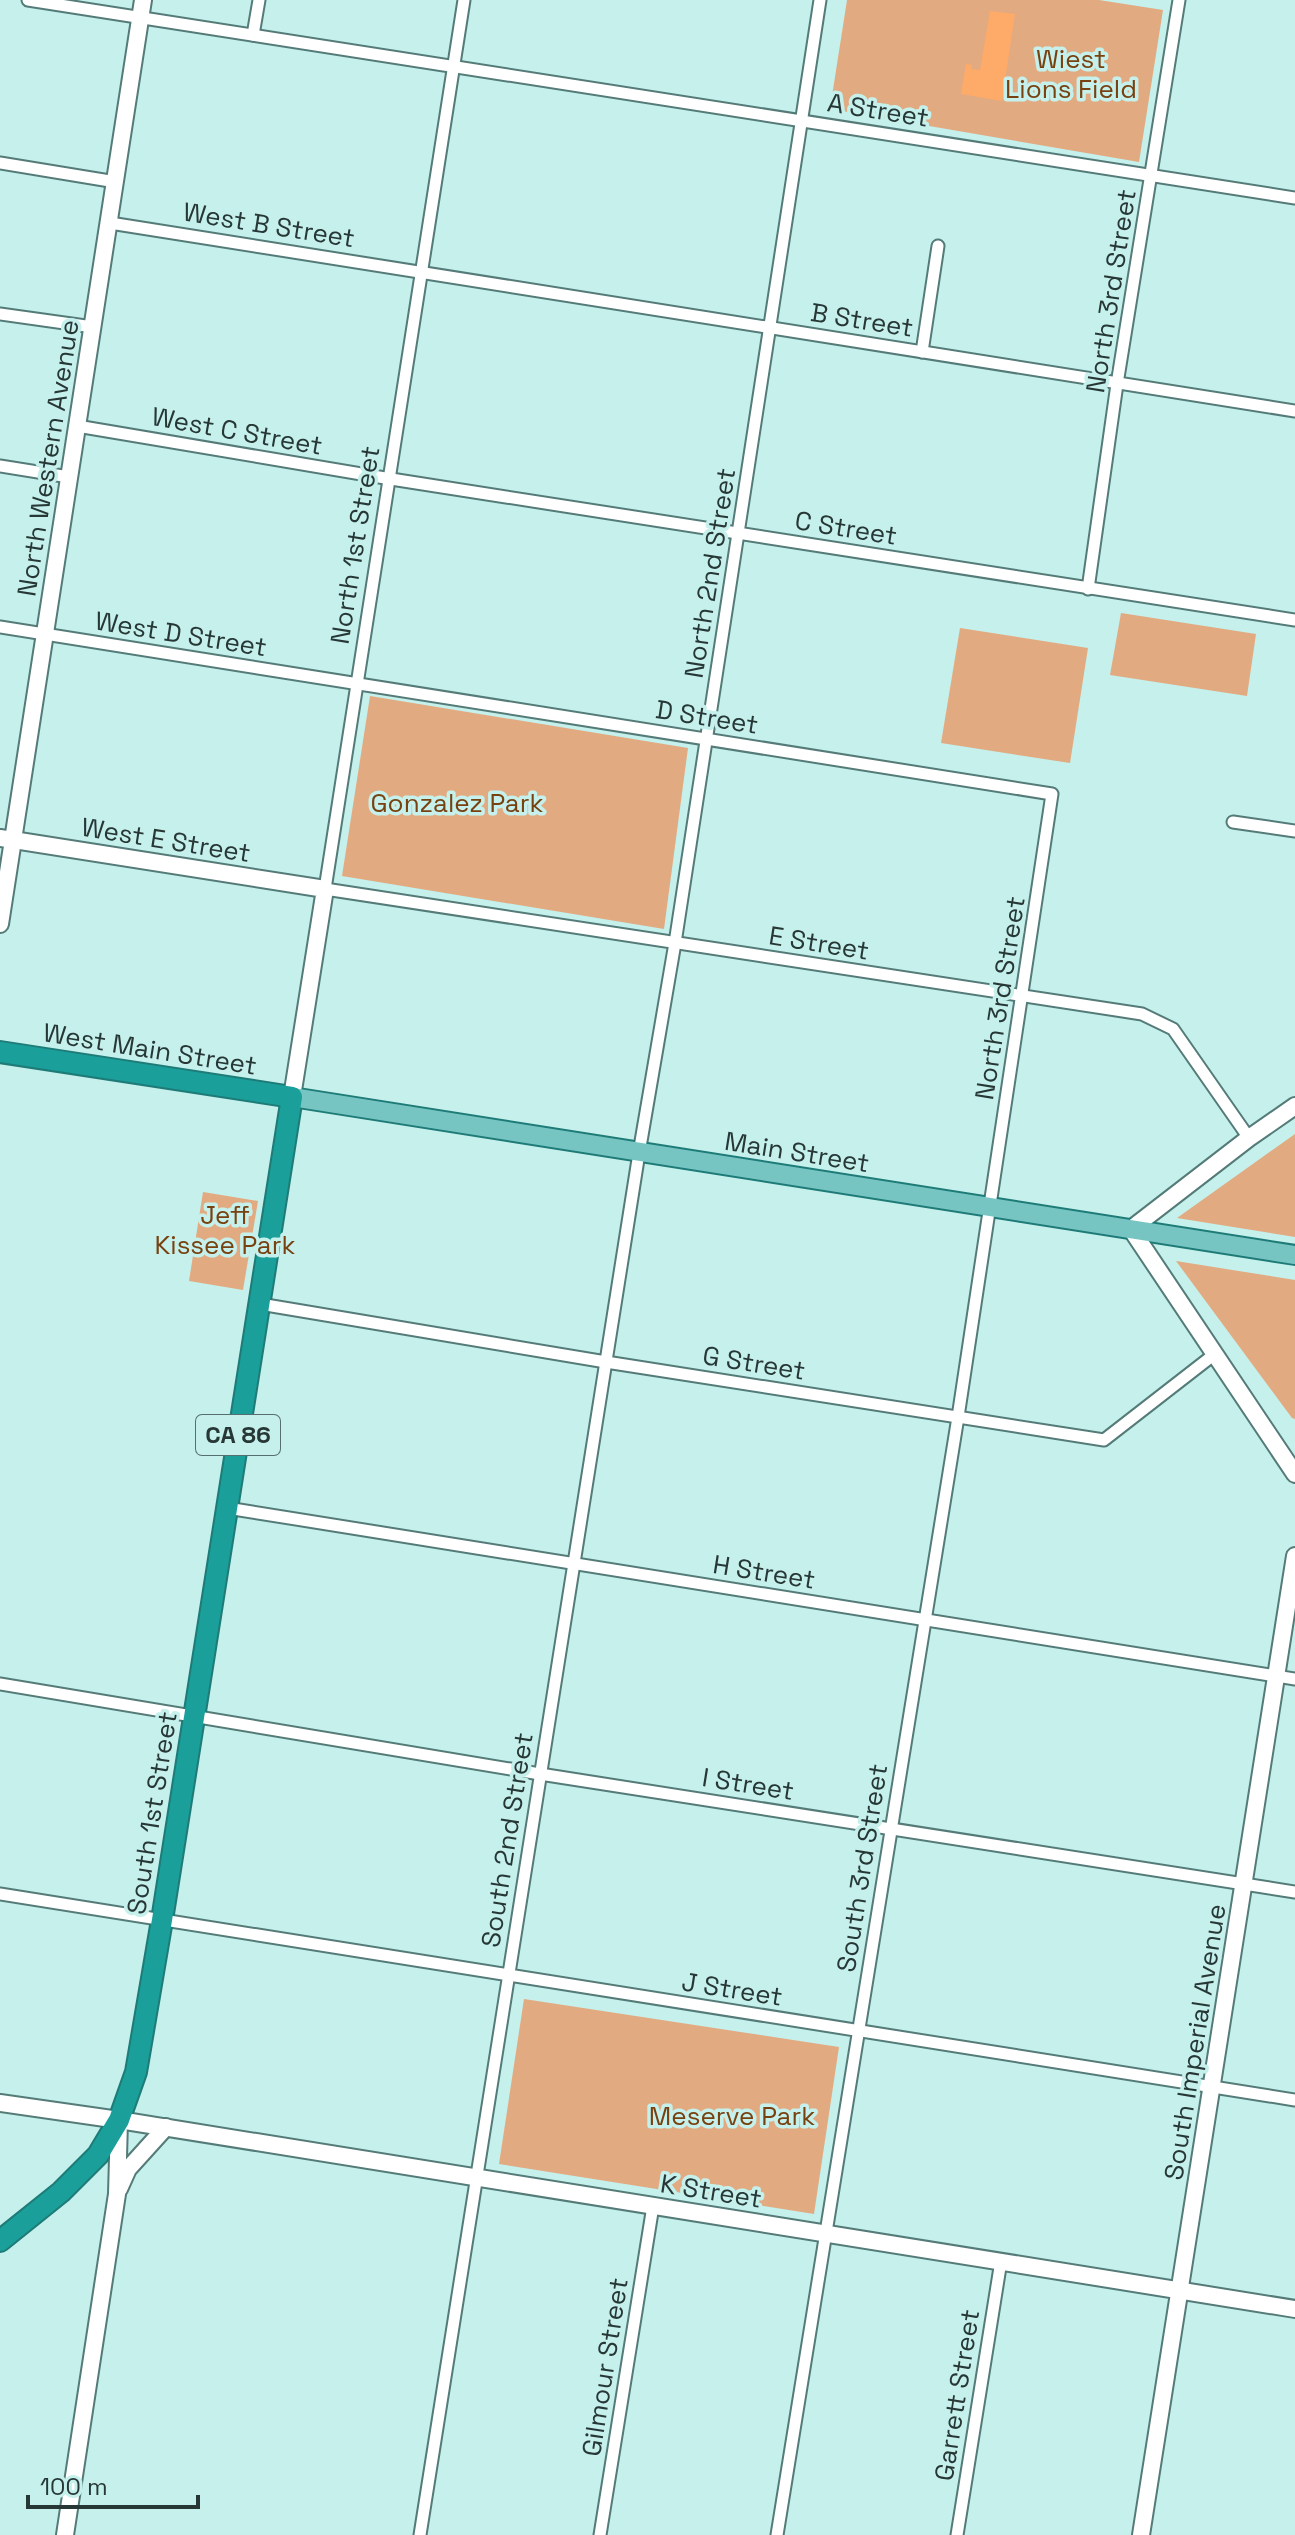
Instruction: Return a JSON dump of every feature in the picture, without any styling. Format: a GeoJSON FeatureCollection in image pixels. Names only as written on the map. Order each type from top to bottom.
{"type":"FeatureCollection","features":[{"type":"Feature","properties":{"kind":"highway","name":"West Main Street"},"geometry":{"type":"LineString","coordinates":[[0,1052],[292,1097]]}},
{"type":"Feature","properties":{"kind":"highway","name":"South 1st Street"},"geometry":{"type":"LineString","coordinates":[[119,2120],[136,2072],[162,1920],[292,1097]]}},
{"type":"Feature","properties":{"kind":"highway","name":"CA 86"},"geometry":{"type":"LineString","coordinates":[[0,2241],[61,2192],[98,2155],[119,2120]]}},
{"type":"Feature","properties":{"kind":"main road","name":"Main Street"},"geometry":{"type":"LineString","coordinates":[[292,1097],[1295,1255]]}},
{"type":"Feature","properties":{"kind":"street","name":"A Street"},"geometry":{"type":"LineString","coordinates":[[28,0],[142,8],[253,35],[1295,198]]}},
{"type":"Feature","properties":{"kind":"street"},"geometry":{"type":"LineString","coordinates":[[253,35],[259,0]]}},
{"type":"Feature","properties":{"kind":"street","name":"North 1st Street"},"geometry":{"type":"LineString","coordinates":[[292,1097],[464,0]]}},
{"type":"Feature","properties":{"kind":"street","name":"North 2nd Street"},"geometry":{"type":"LineString","coordinates":[[639,1153],[675,943],[820,0]]}},
{"type":"Feature","properties":{"kind":"street","name":"North 3rd Street"},"geometry":{"type":"LineString","coordinates":[[1088,589],[1175,1]]}},
{"type":"Feature","properties":{"kind":"street","name":"North Western Avenue"},"geometry":{"type":"LineString","coordinates":[[0,924],[7,839],[69,477],[142,8]]}},
{"type":"Feature","properties":{"kind":"street"},"geometry":{"type":"LineString","coordinates":[[0,163],[116,182]]}},
{"type":"Feature","properties":{"kind":"street","name":"West B Street"},"geometry":{"type":"LineString","coordinates":[[110,223],[422,271]]}},
{"type":"Feature","properties":{"kind":"street"},"geometry":{"type":"LineString","coordinates":[[922,352],[938,246]]}},
{"type":"Feature","properties":{"kind":"street","name":"B Street"},"geometry":{"type":"LineString","coordinates":[[422,271],[1295,411]]}},
{"type":"Feature","properties":{"kind":"street"},"geometry":{"type":"LineString","coordinates":[[0,314],[93,327]]}},
{"type":"Feature","properties":{"kind":"street","name":"West C Street"},"geometry":{"type":"LineString","coordinates":[[77,426],[391,479]]}},
{"type":"Feature","properties":{"kind":"street"},"geometry":{"type":"LineString","coordinates":[[0,466],[69,477]]}},
{"type":"Feature","properties":{"kind":"street","name":"C Street"},"geometry":{"type":"LineString","coordinates":[[391,479],[1295,620]]}},
{"type":"Feature","properties":{"kind":"street","name":"West D Street"},"geometry":{"type":"LineString","coordinates":[[0,627],[356,684]]}},
{"type":"Feature","properties":{"kind":"street","name":"D Street"},"geometry":{"type":"LineString","coordinates":[[356,684],[1052,794]]}},
{"type":"Feature","properties":{"kind":"street","name":"North 3rd Street"},"geometry":{"type":"LineString","coordinates":[[990,1208],[1052,794]]}},
{"type":"Feature","properties":{"kind":"street"},"geometry":{"type":"LineString","coordinates":[[1233,822],[1295,831]]}},
{"type":"Feature","properties":{"kind":"street","name":"West E Street"},"geometry":{"type":"LineString","coordinates":[[7,839],[325,889]]}},
{"type":"Feature","properties":{"kind":"street","name":"E Street"},"geometry":{"type":"LineString","coordinates":[[325,889],[1142,1014],[1173,1029],[1249,1138]]}},
{"type":"Feature","properties":{"kind":"street"},"geometry":{"type":"LineString","coordinates":[[1295,1106],[1131,1229],[1295,1474]]}},
{"type":"Feature","properties":{"kind":"street","name":"South 2nd Street"},"geometry":{"type":"LineString","coordinates":[[420,2535],[639,1153]]}},
{"type":"Feature","properties":{"kind":"street","name":"South 3rd Street"},"geometry":{"type":"LineString","coordinates":[[777,2535],[990,1208]]}},
{"type":"Feature","properties":{"kind":"street","name":"G Street"},"geometry":{"type":"LineString","coordinates":[[260,1304],[1104,1440],[1216,1353]]}},
{"type":"Feature","properties":{"kind":"street","name":"H Street"},"geometry":{"type":"LineString","coordinates":[[227,1508],[1295,1679]]}},
{"type":"Feature","properties":{"kind":"street","name":"South Imperial Avenue"},"geometry":{"type":"LineString","coordinates":[[1141,2535],[1295,1556]]}},
{"type":"Feature","properties":{"kind":"street","name":"I Street"},"geometry":{"type":"LineString","coordinates":[[0,1684],[540,1774],[1295,1892]]}},
{"type":"Feature","properties":{"kind":"street","name":"J Street"},"geometry":{"type":"LineString","coordinates":[[0,1894],[1295,2100]]}},
{"type":"Feature","properties":{"kind":"street","name":"K Street"},"geometry":{"type":"LineString","coordinates":[[0,2103],[1295,2309]]}},
{"type":"Feature","properties":{"kind":"street","name":"South 1st Street"},"geometry":{"type":"LineString","coordinates":[[65,2535],[117,2194],[119,2120]]}},
{"type":"Feature","properties":{"kind":"street"},"geometry":{"type":"LineString","coordinates":[[117,2194],[128,2169],[166,2127]]}},
{"type":"Feature","properties":{"kind":"street","name":"Gilmour Street"},"geometry":{"type":"LineString","coordinates":[[600,2535],[653,2206]]}},
{"type":"Feature","properties":{"kind":"street","name":"Garrett Street"},"geometry":{"type":"LineString","coordinates":[[957,2535],[1001,2261]]}},
{"type":"Feature","properties":{"kind":"green space","name":"Wiest Lions Field"},"geometry":{"type":"Polygon","coordinates":[[[847,0],[1099,0],[1163,10],[1139,162],[830,109],[847,0]]]}},
{"type":"Feature","properties":{"kind":"green space"},"geometry":{"type":"Polygon","coordinates":[[[1121,613],[1256,634],[1247,696],[1110,675],[1121,613]]]}},
{"type":"Feature","properties":{"kind":"green space"},"geometry":{"type":"Polygon","coordinates":[[[960,628],[1088,648],[1070,763],[941,743],[960,628]]]}},
{"type":"Feature","properties":{"kind":"green space","name":"Gonzalez Park"},"geometry":{"type":"Polygon","coordinates":[[[370,696],[688,748],[664,929],[342,876],[370,696]]]}},
{"type":"Feature","properties":{"kind":"green space"},"geometry":{"type":"Polygon","coordinates":[[[1295,1134],[1295,1237],[1177,1218],[1295,1134]]]}},
{"type":"Feature","properties":{"kind":"green space","name":"Jeff Kissee Park"},"geometry":{"type":"Polygon","coordinates":[[[203,1192],[258,1201],[243,1290],[189,1281],[203,1192]]]}},
{"type":"Feature","properties":{"kind":"green space"},"geometry":{"type":"Polygon","coordinates":[[[1176,1261],[1295,1280],[1295,1419],[1292,1418],[1176,1261]]]}},
{"type":"Feature","properties":{"kind":"green space","name":"Meserve Park"},"geometry":{"type":"Polygon","coordinates":[[[524,1999],[839,2047],[814,2214],[499,2164],[524,1999]]]}},
{"type":"Feature","properties":{"kind":"shaded area"},"geometry":{"type":"Polygon","coordinates":[[[990,11],[1015,14],[1002,101],[961,94],[966,64],[972,65],[971,69],[980,70],[990,11]]]}}]}
